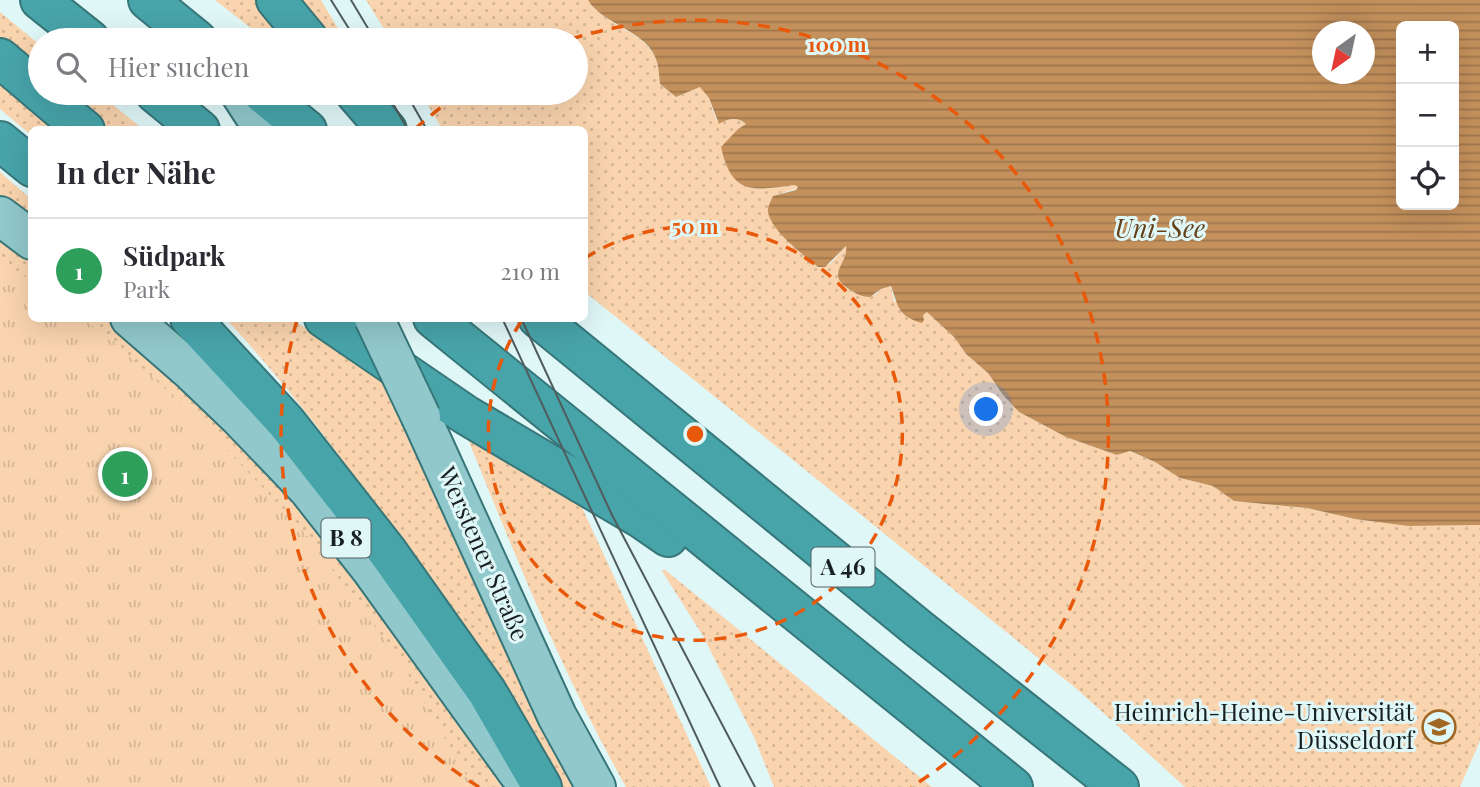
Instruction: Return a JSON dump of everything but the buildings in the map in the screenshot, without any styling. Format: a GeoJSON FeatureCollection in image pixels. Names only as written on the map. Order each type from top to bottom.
{"type":"FeatureCollection","features":[{"type":"Feature","properties":{"kind":"highway"},"geometry":{"type":"LineString","coordinates":[[40,0],[75,28]]}},
{"type":"Feature","properties":{"kind":"highway"},"geometry":{"type":"LineString","coordinates":[[148,0],[182,28]]}},
{"type":"Feature","properties":{"kind":"highway"},"geometry":{"type":"LineString","coordinates":[[276,0],[299,28]]}},
{"type":"Feature","properties":{"kind":"highway"},"geometry":{"type":"LineString","coordinates":[[0,58],[28,81]]}},
{"type":"Feature","properties":{"kind":"highway"},"geometry":{"type":"LineString","coordinates":[[56,105],[80,126]]}},
{"type":"Feature","properties":{"kind":"highway"},"geometry":{"type":"LineString","coordinates":[[170,105],[195,126]]}},
{"type":"Feature","properties":{"kind":"highway"},"geometry":{"type":"LineString","coordinates":[[277,105],[302,126]]}},
{"type":"Feature","properties":{"kind":"highway"},"geometry":{"type":"LineString","coordinates":[[365,105],[384,126]]}},
{"type":"Feature","properties":{"kind":"highway"},"geometry":{"type":"LineString","coordinates":[[0,141],[28,164]]}},
{"type":"Feature","properties":{"kind":"highway"},"geometry":{"type":"LineString","coordinates":[[194,322],[286,422],[387,551],[487,692],[542,787]]}},
{"type":"Feature","properties":{"kind":"highway"},"geometry":{"type":"LineString","coordinates":[[330,322],[466,415],[642,519],[875,676]]}},
{"type":"Feature","properties":{"kind":"highway","name":"A 46"},"geometry":{"type":"LineString","coordinates":[[438,322],[1013,787]]}},
{"type":"Feature","properties":{"kind":"highway","name":"A 46"},"geometry":{"type":"LineString","coordinates":[[559,331],[919,629],[1119,787]]}},
{"type":"Feature","properties":{"kind":"main road"},"geometry":{"type":"LineString","coordinates":[[181,0],[198,28]]}},
{"type":"Feature","properties":{"kind":"main road"},"geometry":{"type":"LineString","coordinates":[[248,105],[261,126]]}},
{"type":"Feature","properties":{"kind":"main road"},"geometry":{"type":"LineString","coordinates":[[0,216],[28,237]]}},
{"type":"Feature","properties":{"kind":"main road","name":"B 8"},"geometry":{"type":"LineString","coordinates":[[134,322],[239,416],[308,489],[370,568],[528,787]]}},
{"type":"Feature","properties":{"kind":"main road","name":"Werstener Straße"},"geometry":{"type":"LineString","coordinates":[[376,322],[556,716],[596,787]]}},
{"type":"Feature","properties":{"kind":"green space"},"geometry":{"type":"Polygon","coordinates":[[[215,0],[262,0],[276,28],[251,28],[215,0]]]}},
{"type":"Feature","properties":{"kind":"green space"},"geometry":{"type":"Polygon","coordinates":[[[289,0],[321,0],[338,28],[316,28],[289,0]]]}},
{"type":"Feature","properties":{"kind":"green space"},"geometry":{"type":"Polygon","coordinates":[[[366,0],[588,0],[604,16],[645,43],[657,62],[660,84],[676,97],[700,87],[707,95],[719,123],[734,119],[747,125],[738,129],[756,189],[796,185],[798,188],[773,196],[782,234],[818,267],[830,264],[846,246],[848,249],[839,279],[846,288],[859,294],[875,295],[881,289],[891,286],[894,301],[922,315],[927,312],[955,338],[966,354],[988,373],[1019,412],[1066,437],[1117,455],[1129,451],[1155,462],[1180,478],[1213,486],[1234,501],[1307,508],[1355,519],[1408,526],[1480,525],[1480,741],[1460,787],[1185,787],[1078,690],[588,294],[588,126],[440,126],[428,105],[588,105],[588,28],[384,28],[366,0]]]}},
{"type":"Feature","properties":{"kind":"green space"},"geometry":{"type":"Polygon","coordinates":[[[0,12],[28,35],[28,66],[0,42],[0,12]]]}},
{"type":"Feature","properties":{"kind":"green space"},"geometry":{"type":"Polygon","coordinates":[[[0,80],[55,126],[28,126],[28,132],[0,109],[0,80]]]}},
{"type":"Feature","properties":{"kind":"green space"},"geometry":{"type":"Polygon","coordinates":[[[75,105],[113,105],[139,126],[101,126],[75,105]]]}},
{"type":"Feature","properties":{"kind":"green space"},"geometry":{"type":"Polygon","coordinates":[[[0,172],[28,196],[28,220],[0,198],[0,172]]]}},
{"type":"Feature","properties":{"kind":"green space"},"geometry":{"type":"Polygon","coordinates":[[[0,229],[28,251],[28,322],[117,322],[302,496],[462,723],[502,787],[375,787],[0,319],[0,229]]]}},
{"type":"Feature","properties":{"kind":"green space"},"geometry":{"type":"Polygon","coordinates":[[[0,259],[28,279],[28,322],[87,322],[111,339],[199,420],[300,527],[398,657],[473,787],[0,787],[0,259]]]}},
{"type":"Feature","properties":{"kind":"green space"},"geometry":{"type":"Polygon","coordinates":[[[229,322],[296,322],[386,383],[578,787],[557,787],[402,545],[319,429],[229,322]]]}},
{"type":"Feature","properties":{"kind":"green space"},"geometry":{"type":"Polygon","coordinates":[[[463,427],[573,488],[711,787],[626,787],[559,655],[463,427]]]}},
{"type":"Feature","properties":{"kind":"green space"},"geometry":{"type":"Polygon","coordinates":[[[664,569],[932,787],[774,787],[754,737],[703,636],[662,571],[664,569]]]}},
{"type":"Feature","properties":{"kind":"water","name":"Uni-See"},"geometry":{"type":"Polygon","coordinates":[[[588,0],[1480,0],[1480,525],[1408,526],[1355,519],[1307,508],[1234,501],[1213,486],[1180,478],[1155,462],[1130,451],[1117,455],[1066,437],[1019,412],[988,373],[966,354],[955,338],[927,312],[923,315],[922,323],[908,317],[897,304],[891,286],[870,297],[857,294],[842,284],[838,274],[846,246],[825,267],[818,267],[789,242],[770,219],[768,208],[773,196],[796,190],[798,187],[756,188],[738,182],[731,175],[721,147],[746,124],[733,119],[719,124],[709,98],[700,87],[676,97],[660,84],[657,62],[645,42],[604,16],[588,0]]]}},
{"type":"Feature","properties":{"kind":"tram line"},"geometry":{"type":"LineString","coordinates":[[331,0],[348,28]]}},
{"type":"Feature","properties":{"kind":"tram line"},"geometry":{"type":"LineString","coordinates":[[351,0],[368,28]]}},
{"type":"Feature","properties":{"kind":"tram line"},"geometry":{"type":"LineString","coordinates":[[394,105],[406,126]]}},
{"type":"Feature","properties":{"kind":"tram line"},"geometry":{"type":"LineString","coordinates":[[413,105],[425,126]]}},
{"type":"Feature","properties":{"kind":"tram line"},"geometry":{"type":"LineString","coordinates":[[504,322],[720,787]]}},
{"type":"Feature","properties":{"kind":"tram line"},"geometry":{"type":"LineString","coordinates":[[523,322],[612,515],[755,787]]}},
{"type":"Feature","properties":{"kind":"place","name":"Südpark"},"geometry":{"type":"Point","coordinates":[125,474]}},
{"type":"Feature","properties":{"kind":"place","name":"Heinrich-Heine-Universität Düsseldorf"},"geometry":{"type":"Point","coordinates":[1439,727]}}]}
